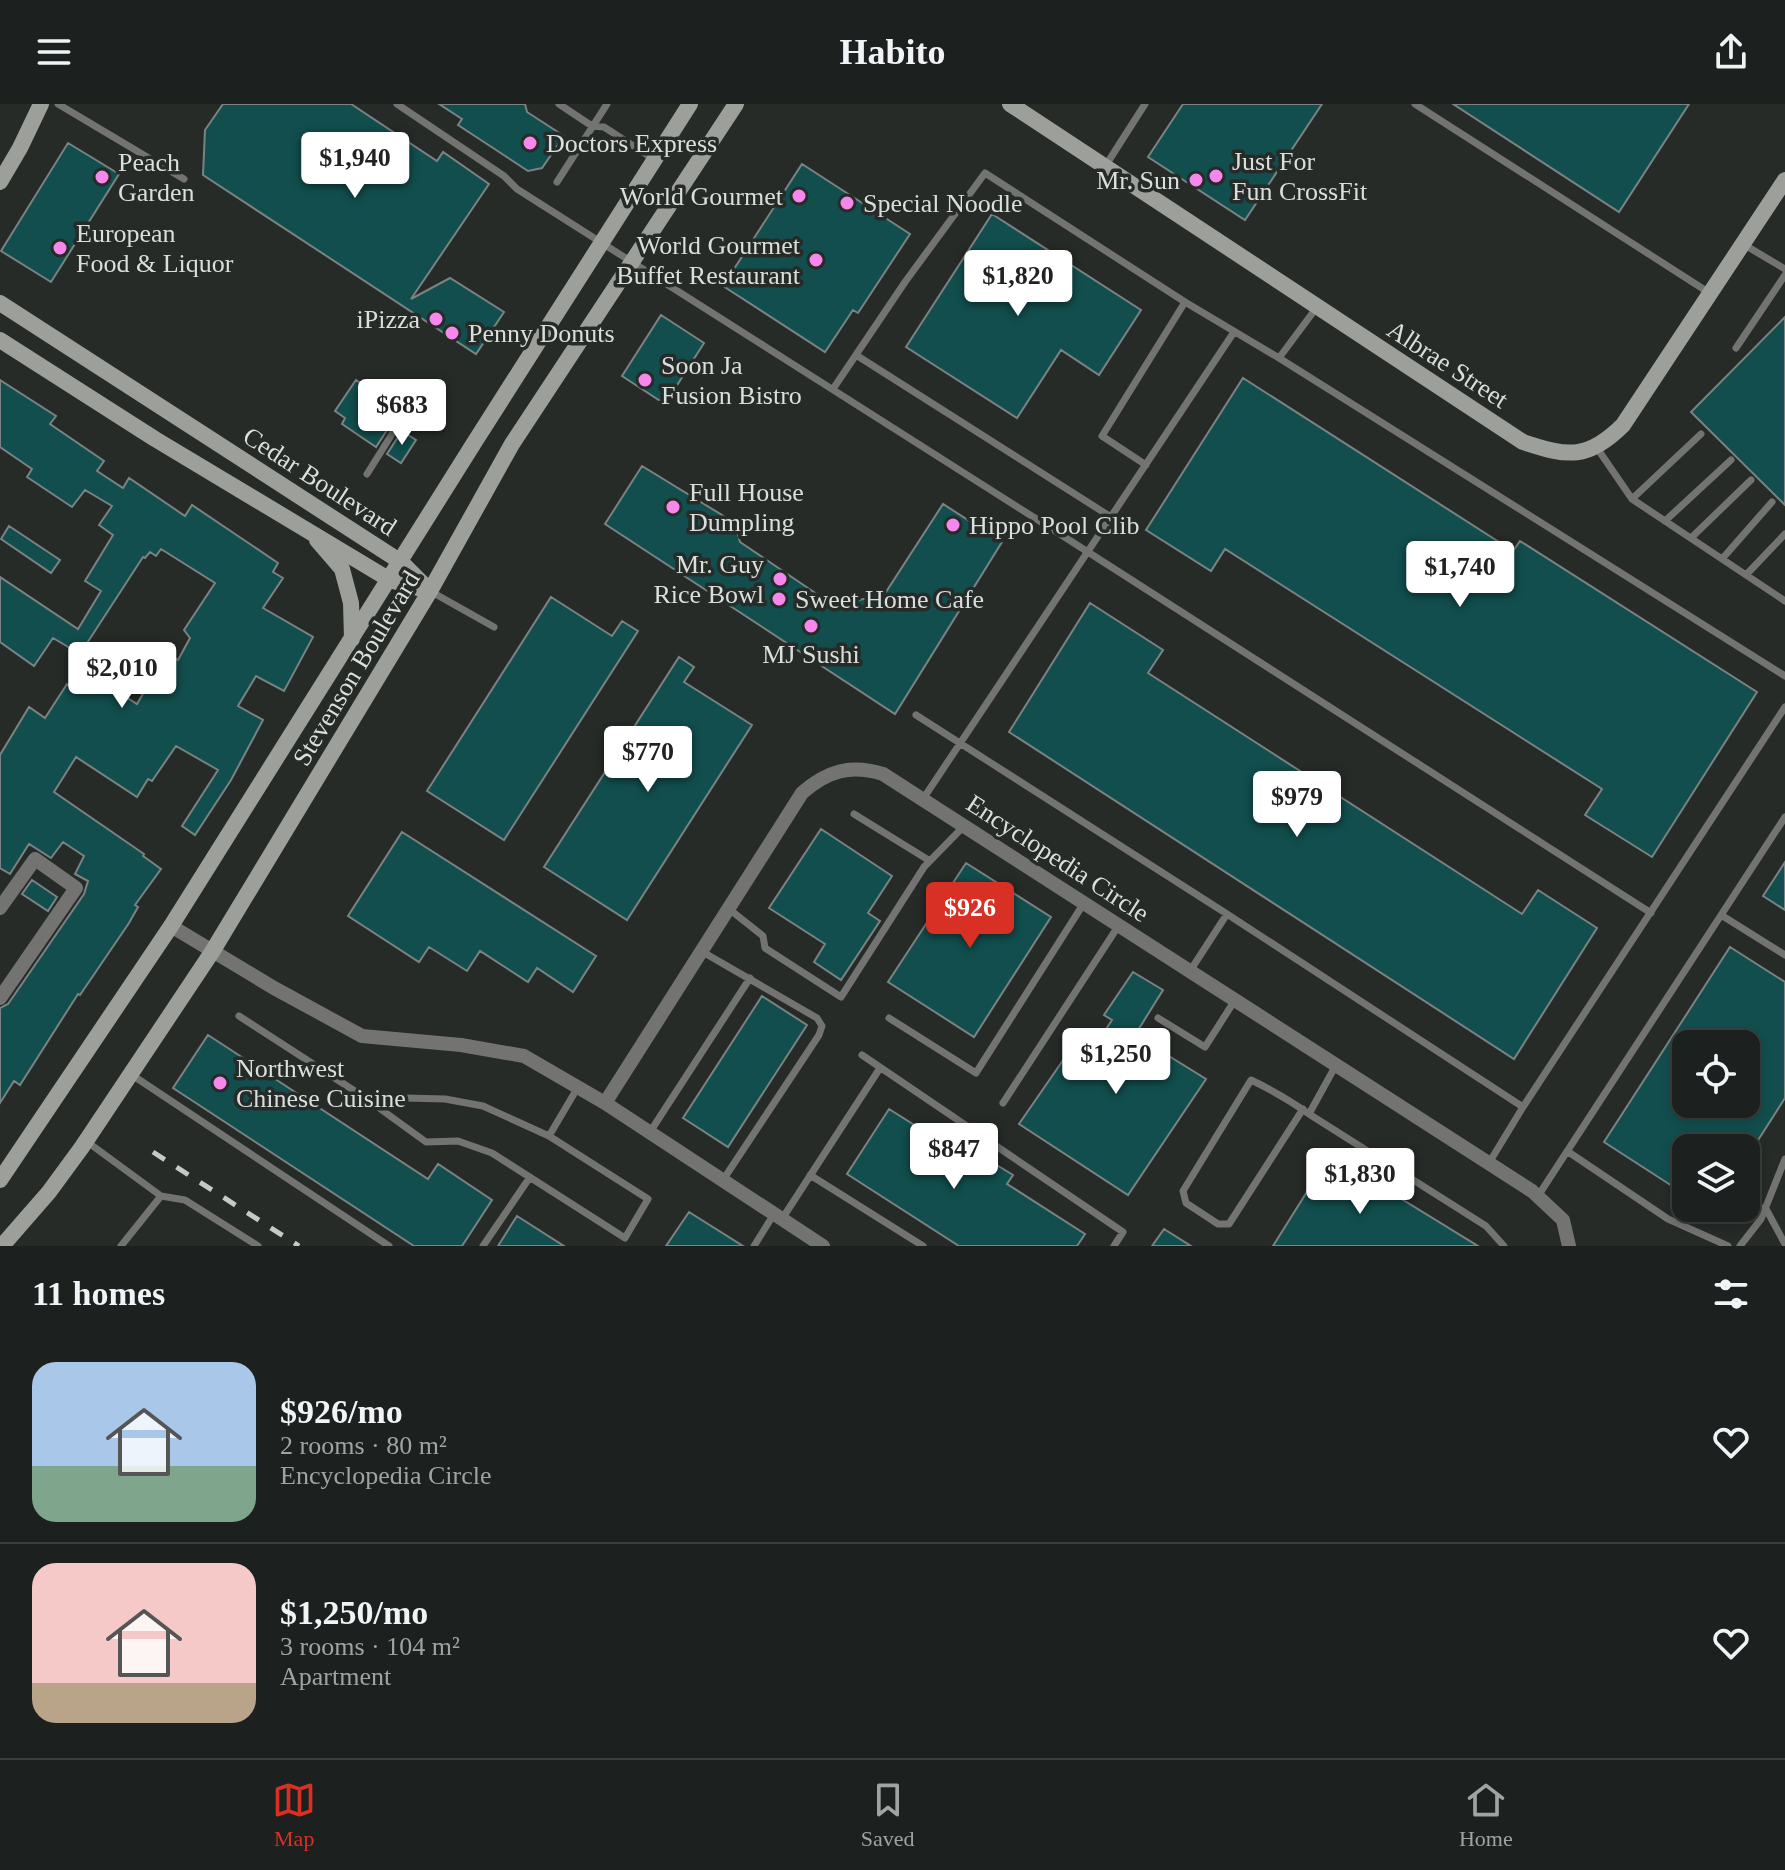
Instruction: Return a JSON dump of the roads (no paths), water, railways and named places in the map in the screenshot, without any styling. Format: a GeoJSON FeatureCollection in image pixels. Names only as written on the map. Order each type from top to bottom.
{"type":"FeatureCollection","features":[{"type":"Feature","properties":{"kind":"main road"},"geometry":{"type":"LineString","coordinates":[[0,182],[41,104]]}},
{"type":"Feature","properties":{"kind":"main road","name":"Stevenson Boulevard"},"geometry":{"type":"LineString","coordinates":[[0,1180],[171,926],[690,104]]}},
{"type":"Feature","properties":{"kind":"main road","name":"Stevenson Boulevard"},"geometry":{"type":"LineString","coordinates":[[2,1246],[49,1192],[86,1141],[212,952],[430,591],[512,444],[736,104]]}},
{"type":"Feature","properties":{"kind":"main road","name":"Albrae Street"},"geometry":{"type":"LineString","coordinates":[[1010,104],[1523,442],[1552,452],[1597,448]]}},
{"type":"Feature","properties":{"kind":"main road"},"geometry":{"type":"LineString","coordinates":[[1597,448],[1623,425],[1785,180]]}},
{"type":"Feature","properties":{"kind":"main road","name":"Cedar Boulevard"},"geometry":{"type":"LineString","coordinates":[[0,303],[401,562],[430,591]]}},
{"type":"Feature","properties":{"kind":"main road","name":"Cedar Boulevard"},"geometry":{"type":"LineString","coordinates":[[0,340],[155,439],[390,580],[430,591]]}},
{"type":"Feature","properties":{"kind":"main road"},"geometry":{"type":"LineString","coordinates":[[308,530],[342,569],[351,603],[352,640]]}},
{"type":"Feature","properties":{"kind":"street","name":"Encyclopedia Circle"},"geometry":{"type":"LineString","coordinates":[[605,1103],[802,793],[820,777],[842,769],[865,768],[883,774],[1538,1196],[1563,1220],[1569,1246]]}},
{"type":"Feature","properties":{"kind":"street"},"geometry":{"type":"LineString","coordinates":[[0,908],[35,859],[76,888],[0,998]]}},
{"type":"Feature","properties":{"kind":"street"},"geometry":{"type":"LineString","coordinates":[[171,926],[362,1036],[461,1045],[524,1056],[605,1103],[823,1246]]}},
{"type":"Feature","properties":{"kind":"lane"},"geometry":{"type":"LineString","coordinates":[[58,104],[184,179]]}},
{"type":"Feature","properties":{"kind":"lane"},"geometry":{"type":"LineString","coordinates":[[397,104],[504,176],[517,189],[1651,913]]}},
{"type":"Feature","properties":{"kind":"lane"},"geometry":{"type":"LineString","coordinates":[[559,104],[592,126],[604,127],[655,160]]}},
{"type":"Feature","properties":{"kind":"lane"},"geometry":{"type":"LineString","coordinates":[[557,182],[607,104]]}},
{"type":"Feature","properties":{"kind":"lane"},"geometry":{"type":"LineString","coordinates":[[1105,167],[1145,104]]}},
{"type":"Feature","properties":{"kind":"lane"},"geometry":{"type":"LineString","coordinates":[[1415,104],[1710,294]]}},
{"type":"Feature","properties":{"kind":"lane"},"geometry":{"type":"LineString","coordinates":[[833,389],[905,282],[985,173],[1185,302],[1785,676]]}},
{"type":"Feature","properties":{"kind":"lane"},"geometry":{"type":"LineString","coordinates":[[1736,348],[1785,272],[1743,244]]}},
{"type":"Feature","properties":{"kind":"lane"},"geometry":{"type":"LineString","coordinates":[[1146,465],[1102,436],[1185,302]]}},
{"type":"Feature","properties":{"kind":"lane"},"geometry":{"type":"LineString","coordinates":[[1279,358],[1317,307]]}},
{"type":"Feature","properties":{"kind":"lane"},"geometry":{"type":"LineString","coordinates":[[923,800],[1234,332]]}},
{"type":"Feature","properties":{"kind":"lane"},"geometry":{"type":"LineString","coordinates":[[856,355],[1111,517]]}},
{"type":"Feature","properties":{"kind":"lane"},"geometry":{"type":"LineString","coordinates":[[367,474],[414,399]]}},
{"type":"Feature","properties":{"kind":"lane"},"geometry":{"type":"LineString","coordinates":[[1632,499],[1701,434]]}},
{"type":"Feature","properties":{"kind":"lane"},"geometry":{"type":"LineString","coordinates":[[1597,448],[1632,499],[1785,601]]}},
{"type":"Feature","properties":{"kind":"lane"},"geometry":{"type":"LineString","coordinates":[[1665,521],[1731,460]]}},
{"type":"Feature","properties":{"kind":"lane"},"geometry":{"type":"LineString","coordinates":[[1691,538],[1751,480]]}},
{"type":"Feature","properties":{"kind":"lane"},"geometry":{"type":"LineString","coordinates":[[1722,559],[1772,502]]}},
{"type":"Feature","properties":{"kind":"lane"},"geometry":{"type":"LineString","coordinates":[[1746,575],[1785,534]]}},
{"type":"Feature","properties":{"kind":"lane"},"geometry":{"type":"LineString","coordinates":[[430,591],[494,627]]}},
{"type":"Feature","properties":{"kind":"lane"},"geometry":{"type":"LineString","coordinates":[[1489,1163],[1785,707]]}},
{"type":"Feature","properties":{"kind":"lane"},"geometry":{"type":"LineString","coordinates":[[916,715],[1523,1107]]}},
{"type":"Feature","properties":{"kind":"lane"},"geometry":{"type":"LineString","coordinates":[[854,814],[930,861]]}},
{"type":"Feature","properties":{"kind":"lane"},"geometry":{"type":"LineString","coordinates":[[1538,1196],[1785,817]]}},
{"type":"Feature","properties":{"kind":"lane"},"geometry":{"type":"LineString","coordinates":[[729,909],[763,936],[765,948],[841,997],[930,861],[964,826]]}},
{"type":"Feature","properties":{"kind":"lane"},"geometry":{"type":"LineString","coordinates":[[889,1018],[976,1073],[1084,903]]}},
{"type":"Feature","properties":{"kind":"lane"},"geometry":{"type":"LineString","coordinates":[[1190,971],[1227,914]]}},
{"type":"Feature","properties":{"kind":"lane"},"geometry":{"type":"LineString","coordinates":[[1721,915],[1785,955]]}},
{"type":"Feature","properties":{"kind":"lane"},"geometry":{"type":"LineString","coordinates":[[1003,1103],[1119,925]]}},
{"type":"Feature","properties":{"kind":"lane"},"geometry":{"type":"LineString","coordinates":[[701,951],[817,1018],[822,1026],[723,1180]]}},
{"type":"Feature","properties":{"kind":"lane"},"geometry":{"type":"LineString","coordinates":[[650,1132],[750,978]]}},
{"type":"Feature","properties":{"kind":"lane"},"geometry":{"type":"LineString","coordinates":[[1158,1018],[1205,1047],[1235,1000]]}},
{"type":"Feature","properties":{"kind":"lane"},"geometry":{"type":"LineString","coordinates":[[239,1016],[364,1097],[426,1142],[458,1141],[492,1153],[625,1238],[648,1199],[549,1136],[483,1106],[445,1099],[364,1097]]}},
{"type":"Feature","properties":{"kind":"lane"},"geometry":{"type":"LineString","coordinates":[[862,1055],[1123,1232],[1114,1246]]}},
{"type":"Feature","properties":{"kind":"lane"},"geometry":{"type":"LineString","coordinates":[[1336,1065],[1306,1112],[1229,1224],[1218,1224],[1186,1203],[1183,1191],[1251,1080],[1306,1112],[1486,1226],[1504,1246]]}},
{"type":"Feature","properties":{"kind":"lane"},"geometry":{"type":"LineString","coordinates":[[754,1246],[810,1175],[880,1068]]}},
{"type":"Feature","properties":{"kind":"lane"},"geometry":{"type":"LineString","coordinates":[[131,1074],[389,1246]]}},
{"type":"Feature","properties":{"kind":"lane"},"geometry":{"type":"LineString","coordinates":[[549,1136],[578,1087]]}},
{"type":"Feature","properties":{"kind":"lane"},"geometry":{"type":"LineString","coordinates":[[86,1141],[161,1196],[185,1200],[258,1246]]}},
{"type":"Feature","properties":{"kind":"lane"},"geometry":{"type":"LineString","coordinates":[[1567,1151],[1668,1219],[1728,1246]]}},
{"type":"Feature","properties":{"kind":"lane"},"geometry":{"type":"LineString","coordinates":[[1740,1246],[1761,1219],[1785,1159]]}},
{"type":"Feature","properties":{"kind":"lane"},"geometry":{"type":"LineString","coordinates":[[810,1175],[923,1246]]}},
{"type":"Feature","properties":{"kind":"lane"},"geometry":{"type":"LineString","coordinates":[[483,1246],[530,1177]]}},
{"type":"Feature","properties":{"kind":"lane"},"geometry":{"type":"LineString","coordinates":[[121,1246],[161,1196]]}},
{"type":"Feature","properties":{"kind":"lane"},"geometry":{"type":"LineString","coordinates":[[1765,1207],[1785,1244]]}},
{"type":"Feature","properties":{"kind":"railway"},"geometry":{"type":"LineString","coordinates":[[153,1152],[299,1246]]}},
{"type":"Feature","properties":{"kind":"place","name":"Doctors Express"},"geometry":{"type":"Point","coordinates":[530,143]}},
{"type":"Feature","properties":{"kind":"place","name":"Just For Fun CrossFit"},"geometry":{"type":"Point","coordinates":[1216,176]}},
{"type":"Feature","properties":{"kind":"place","name":"Peach Garden"},"geometry":{"type":"Point","coordinates":[102,177]}},
{"type":"Feature","properties":{"kind":"place","name":"Mr. Sun"},"geometry":{"type":"Point","coordinates":[1196,180]}},
{"type":"Feature","properties":{"kind":"place","name":"World Gourmet"},"geometry":{"type":"Point","coordinates":[799,196]}},
{"type":"Feature","properties":{"kind":"place","name":"Special Noodle"},"geometry":{"type":"Point","coordinates":[847,203]}},
{"type":"Feature","properties":{"kind":"place","name":"European Food & Liquor"},"geometry":{"type":"Point","coordinates":[60,248]}},
{"type":"Feature","properties":{"kind":"place","name":"World Gourmet Buffet Restaurant"},"geometry":{"type":"Point","coordinates":[816,260]}},
{"type":"Feature","properties":{"kind":"place","name":"iPizza"},"geometry":{"type":"Point","coordinates":[436,319]}},
{"type":"Feature","properties":{"kind":"place","name":"Penny Donuts"},"geometry":{"type":"Point","coordinates":[452,333]}},
{"type":"Feature","properties":{"kind":"place","name":"Soon Ja Fusion Bistro"},"geometry":{"type":"Point","coordinates":[645,380]}},
{"type":"Feature","properties":{"kind":"place","name":"Full House Dumpling"},"geometry":{"type":"Point","coordinates":[673,507]}},
{"type":"Feature","properties":{"kind":"place","name":"Hippo Pool Clib"},"geometry":{"type":"Point","coordinates":[953,525]}},
{"type":"Feature","properties":{"kind":"place","name":"Mr. Guy Rice Bowl"},"geometry":{"type":"Point","coordinates":[780,579]}},
{"type":"Feature","properties":{"kind":"place","name":"Sweet Home Cafe"},"geometry":{"type":"Point","coordinates":[779,599]}},
{"type":"Feature","properties":{"kind":"place","name":"MJ Sushi"},"geometry":{"type":"Point","coordinates":[811,626]}},
{"type":"Feature","properties":{"kind":"place","name":"Northwest Chinese Cuisine"},"geometry":{"type":"Point","coordinates":[220,1083]}}]}
